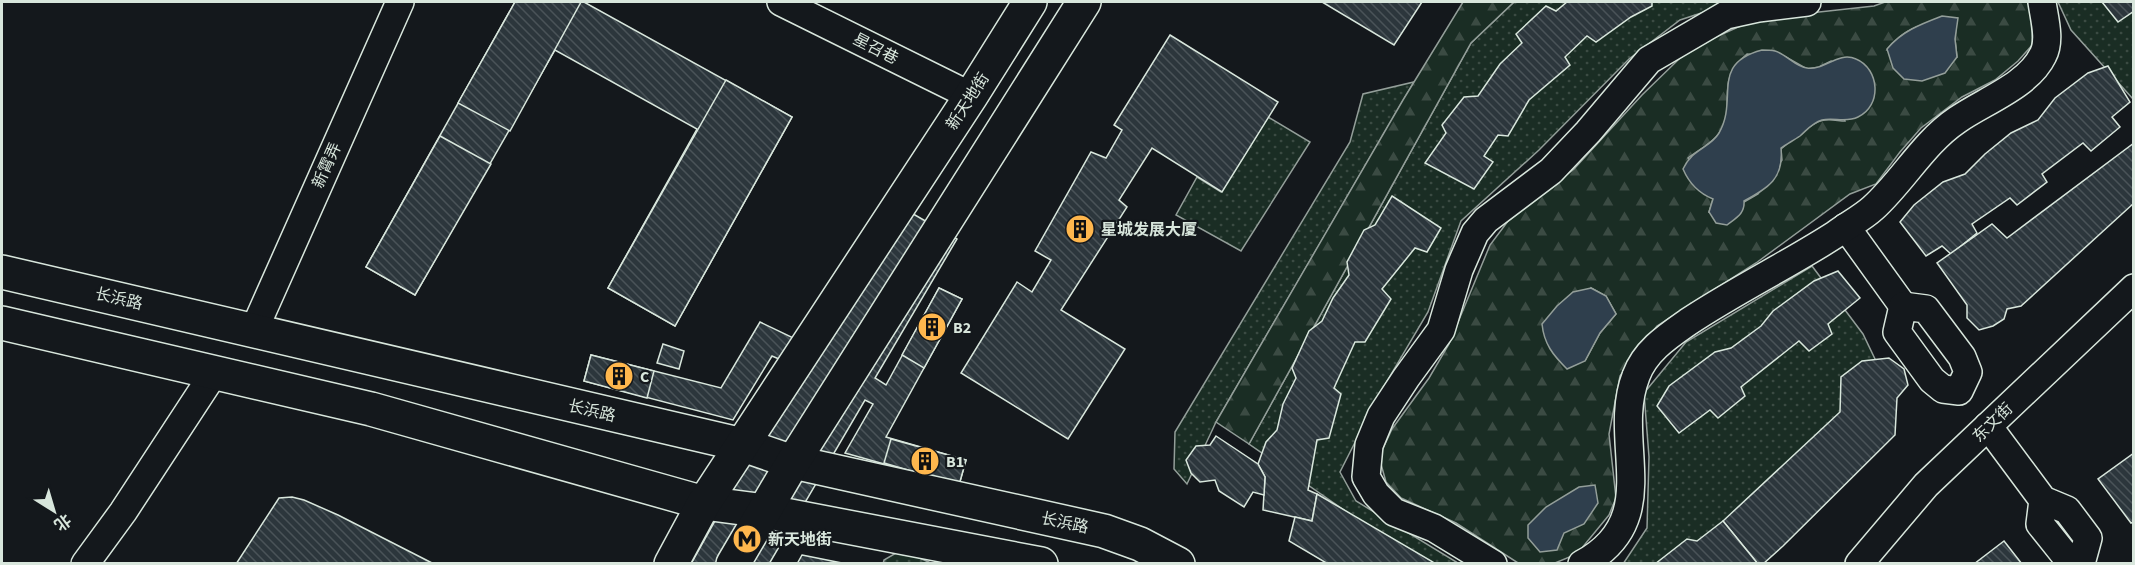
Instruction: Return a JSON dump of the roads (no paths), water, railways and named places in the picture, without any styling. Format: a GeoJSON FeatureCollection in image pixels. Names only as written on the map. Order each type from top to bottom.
{"type":"FeatureCollection","features":[{"type":"Feature","properties":{"kind":"main road","name":"新天地街"},"geometry":{"type":"LineString","coordinates":[[671,564],[704,503],[971,96],[1030,2]]}},
{"type":"Feature","properties":{"kind":"main road"},"geometry":{"type":"LineString","coordinates":[[732,564],[1084,2]]}},
{"type":"Feature","properties":{"kind":"main road","name":"长浜路"},"geometry":{"type":"LineString","coordinates":[[2,272],[743,446],[794,462],[1104,531],[1140,544],[1178,564]]}},
{"type":"Feature","properties":{"kind":"main road"},"geometry":{"type":"LineString","coordinates":[[2,322],[371,409],[704,503],[764,511],[1041,564]]}},
{"type":"Feature","properties":{"kind":"street","name":"新霄弄"},"geometry":{"type":"LineString","coordinates":[[254,330],[400,2]]}},
{"type":"Feature","properties":{"kind":"street","name":"星召巷"},"geometry":{"type":"LineString","coordinates":[[781,2],[971,96]]}},
{"type":"Feature","properties":{"kind":"street"},"geometry":{"type":"LineString","coordinates":[[1493,564],[1434,528],[1395,512],[1376,494],[1366,477],[1369,445],[1381,416],[1441,330],[1459,270],[1475,233],[1486,220],[1551,171],[1588,132],[1649,60],[1726,15],[1758,8],[1807,2]]}},
{"type":"Feature","properties":{"kind":"street"},"geometry":{"type":"LineString","coordinates":[[1582,564],[1615,538],[1626,517],[1632,491],[1628,401],[1636,374],[1656,345],[1726,298],[1812,250],[1873,209],[1928,145],[1956,120],[2001,94],[2029,73],[2044,54],[2046,36],[2042,2]]}},
{"type":"Feature","properties":{"kind":"street"},"geometry":{"type":"LineString","coordinates":[[1846,227],[1903,306]]}},
{"type":"Feature","properties":{"kind":"street","name":"东文街"},"geometry":{"type":"LineString","coordinates":[[1859,564],[1926,485],[2133,288]]}},
{"type":"Feature","properties":{"kind":"street"},"geometry":{"type":"LineString","coordinates":[[85,564],[123,512],[214,373]]}},
{"type":"Feature","properties":{"kind":"street"},"geometry":{"type":"LineString","coordinates":[[1988,426],[2043,500],[2067,510],[2088,538],[2083,562]]}},
{"type":"Feature","properties":{"kind":"water"},"geometry":{"type":"Polygon","coordinates":[[[1942,16],[1958,18],[1955,39],[1957,57],[1945,73],[1922,81],[1904,79],[1893,68],[1887,49],[1905,33],[1942,16]]]}},
{"type":"Feature","properties":{"kind":"water"},"geometry":{"type":"Polygon","coordinates":[[[1762,50],[1772,50],[1807,68],[1819,67],[1843,57],[1856,59],[1864,64],[1874,79],[1874,96],[1866,112],[1858,117],[1849,120],[1818,121],[1781,148],[1780,168],[1773,181],[1744,201],[1737,218],[1727,225],[1716,223],[1709,212],[1713,199],[1695,187],[1683,169],[1691,157],[1719,133],[1727,108],[1730,73],[1746,56],[1762,50]]]}},
{"type":"Feature","properties":{"kind":"water"},"geometry":{"type":"Polygon","coordinates":[[[1591,288],[1606,296],[1616,314],[1600,333],[1585,361],[1567,369],[1550,349],[1542,324],[1573,292],[1591,288]]]}},
{"type":"Feature","properties":{"kind":"water"},"geometry":{"type":"Polygon","coordinates":[[[1595,485],[1598,503],[1584,524],[1564,533],[1557,550],[1540,552],[1528,538],[1528,525],[1546,507],[1579,487],[1595,485]]]}},
{"type":"Feature","properties":{"kind":"place","name":"星城发展大厦"},"geometry":{"type":"Point","coordinates":[1080,229]}},
{"type":"Feature","properties":{"kind":"place","name":"B2"},"geometry":{"type":"Point","coordinates":[932,327]}},
{"type":"Feature","properties":{"kind":"place","name":"C"},"geometry":{"type":"Point","coordinates":[619,376]}},
{"type":"Feature","properties":{"kind":"place","name":"B1"},"geometry":{"type":"Point","coordinates":[925,461]}},
{"type":"Feature","properties":{"kind":"place","name":"新天地街"},"geometry":{"type":"Point","coordinates":[747,539]}}]}
